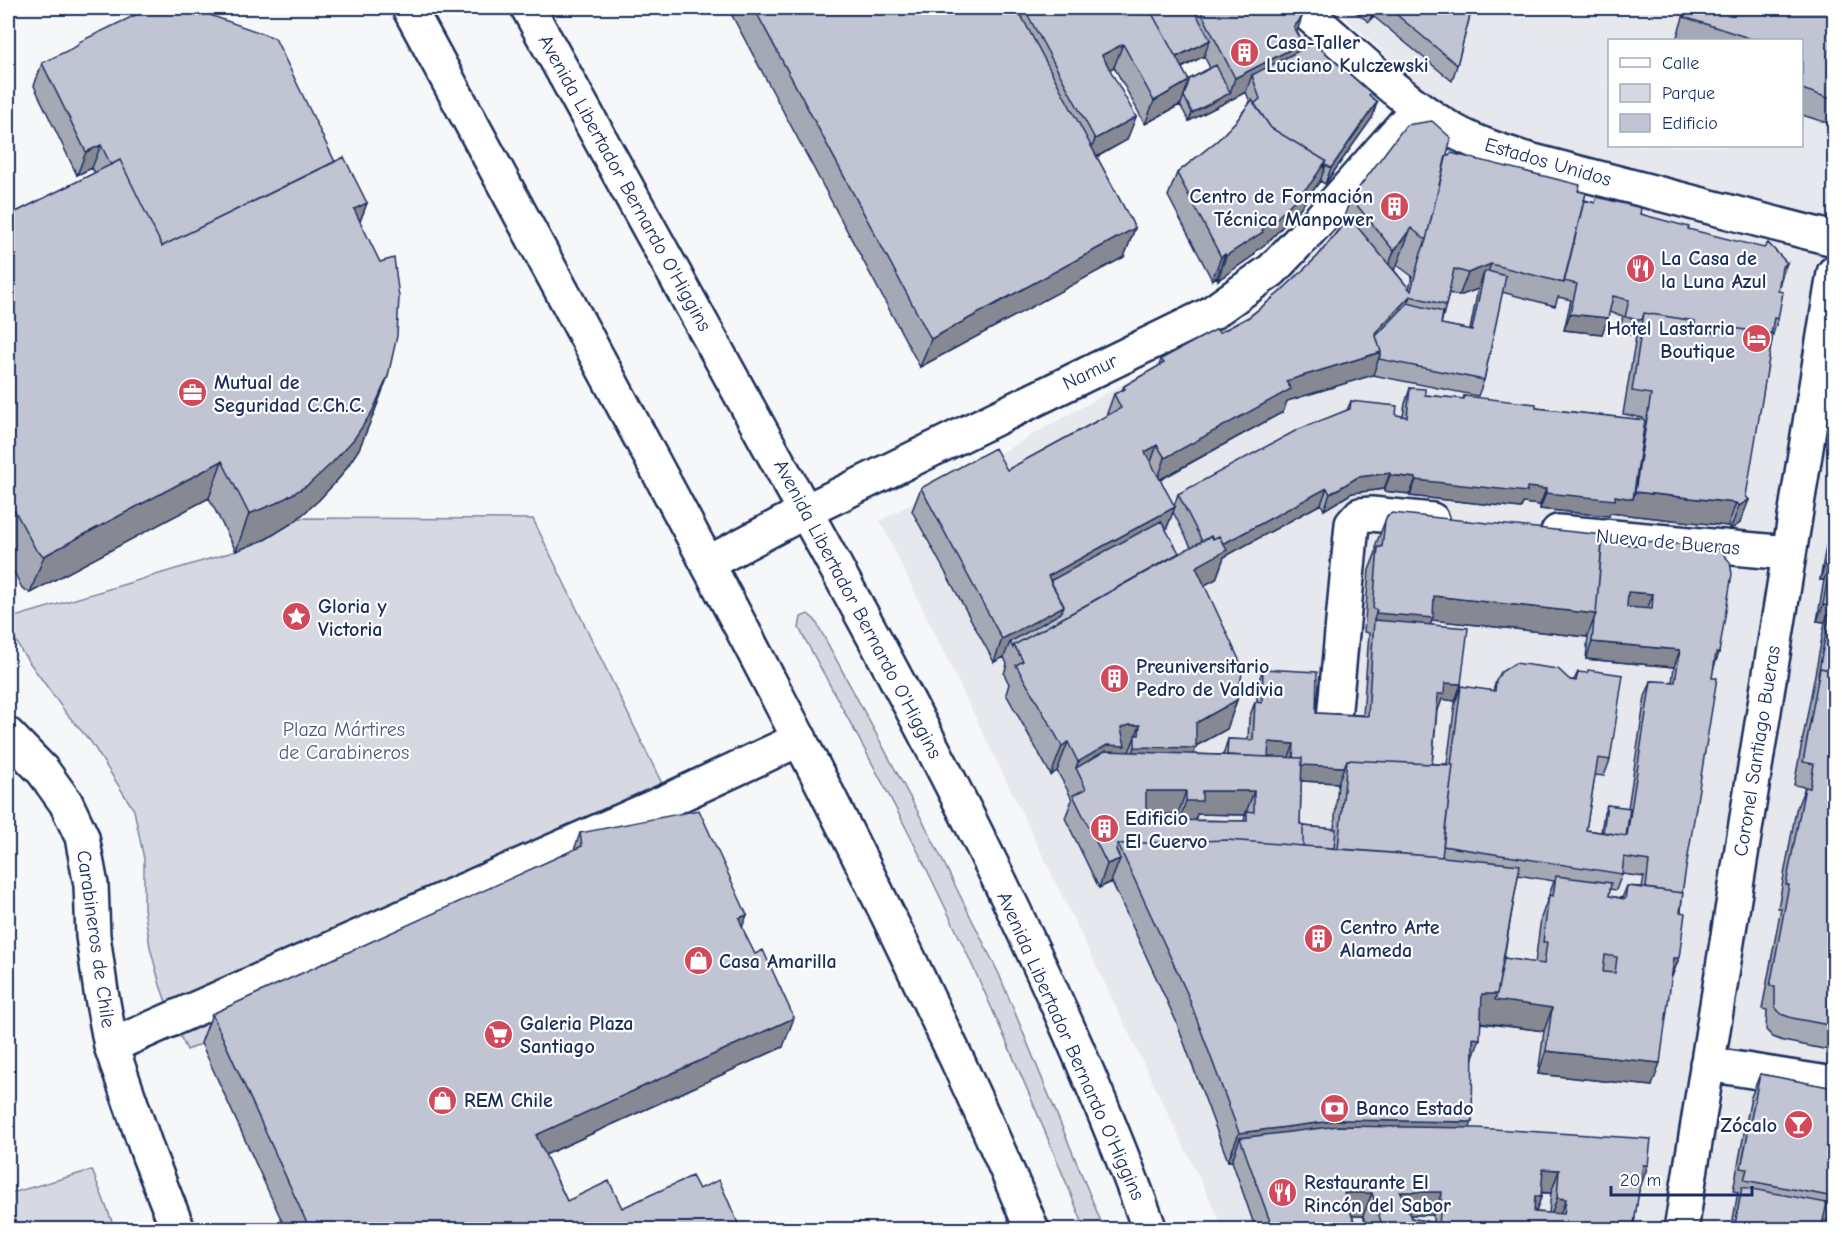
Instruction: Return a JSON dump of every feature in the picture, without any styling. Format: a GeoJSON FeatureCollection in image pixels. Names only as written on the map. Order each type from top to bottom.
{"type":"FeatureCollection","features":[{"type":"Feature","properties":{"kind":"street"},"geometry":{"type":"LineString","coordinates":[[409,8],[708,563],[800,739],[881,898],[960,1065],[1032,1230]]}},
{"type":"Feature","properties":{"kind":"street","name":"Avenida Libertador Bernardo O'Higgins"},"geometry":{"type":"LineString","coordinates":[[528,8],[806,511],[950,781],[1005,892],[1106,1113],[1150,1230]]}},
{"type":"Feature","properties":{"kind":"street","name":"Estados Unidos"},"geometry":{"type":"LineString","coordinates":[[1301,8],[1418,108],[1466,137],[1525,159],[1834,238]]}},
{"type":"Feature","properties":{"kind":"street","name":"Namur"},"geometry":{"type":"LineString","coordinates":[[708,563],[806,511],[1210,314],[1272,270],[1418,108]]}},
{"type":"Feature","properties":{"kind":"street","name":"Coronel Santiago Bueras"},"geometry":{"type":"LineString","coordinates":[[1681,1230],[1834,273]]}},
{"type":"Feature","properties":{"kind":"street"},"geometry":{"type":"LineString","coordinates":[[1334,719],[1352,524],[1360,515],[1371,514],[1464,523]]}},
{"type":"Feature","properties":{"kind":"street","name":"Nueva de Bueras"},"geometry":{"type":"LineString","coordinates":[[1533,530],[1789,554]]}},
{"type":"Feature","properties":{"kind":"street","name":"Carabineros de Chile"},"geometry":{"type":"LineString","coordinates":[[8,735],[43,771],[66,803],[82,837],[91,885],[93,936],[111,1046],[149,1156],[178,1230]]}},
{"type":"Feature","properties":{"kind":"street"},"geometry":{"type":"LineString","coordinates":[[111,1046],[669,800],[800,739]]}},
{"type":"Feature","properties":{"kind":"street"},"geometry":{"type":"LineString","coordinates":[[1707,1064],[1834,1084]]}},
{"type":"Feature","properties":{"kind":"shaded area"},"geometry":{"type":"Polygon","coordinates":[[[1334,8],[1834,8],[1834,1229],[1224,1229],[880,521],[1267,303],[1439,103],[1334,8]]]}},
{"type":"Feature","properties":{"kind":"green space","name":"Plaza Mártires de Carabineros"},"geometry":{"type":"Polygon","coordinates":[[[297,518],[533,519],[689,839],[187,1050],[172,1019],[150,947],[144,908],[144,859],[134,810],[91,742],[66,713],[22,652],[8,625],[8,619],[236,551],[266,539],[297,518]]]}},
{"type":"Feature","properties":{"kind":"green space"},"geometry":{"type":"Polygon","coordinates":[[[808,614],[815,620],[926,827],[999,974],[1104,1229],[1085,1229],[1023,1079],[956,930],[895,806],[799,628],[801,617],[808,614]]]}},
{"type":"Feature","properties":{"kind":"green space"},"geometry":{"type":"Polygon","coordinates":[[[92,1170],[115,1229],[8,1229],[8,1194],[92,1170]]]}},
{"type":"Feature","properties":{"kind":"building"},"geometry":{"type":"Polygon","coordinates":[[[150,8],[190,8],[275,38],[335,162],[162,246],[120,160],[111,165],[101,145],[86,152],[42,63],[77,46],[79,42],[150,8]]]}},
{"type":"Feature","properties":{"kind":"building"},"geometry":{"type":"Polygon","coordinates":[[[754,8],[1017,8],[1135,228],[931,339],[754,8]]]}},
{"type":"Feature","properties":{"kind":"building"},"geometry":{"type":"Polygon","coordinates":[[[1024,8],[1149,8],[1189,81],[1154,101],[1123,44],[1102,55],[1136,117],[1095,139],[1024,8]]]}},
{"type":"Feature","properties":{"kind":"building"},"geometry":{"type":"Polygon","coordinates":[[[1149,8],[1193,8],[1210,40],[1176,57],[1149,8]]]}},
{"type":"Feature","properties":{"kind":"building"},"geometry":{"type":"Polygon","coordinates":[[[1199,8],[1290,8],[1302,17],[1294,27],[1303,43],[1235,78],[1199,8]]]}},
{"type":"Feature","properties":{"kind":"building"},"geometry":{"type":"Polygon","coordinates":[[[1396,8],[1472,8],[1457,65],[1391,10],[1396,8]]]}},
{"type":"Feature","properties":{"kind":"building"},"geometry":{"type":"Polygon","coordinates":[[[1687,8],[1834,8],[1834,100],[1803,89],[1803,39],[1752,39],[1684,17],[1687,8]]]}},
{"type":"Feature","properties":{"kind":"building"},"geometry":{"type":"Polygon","coordinates":[[[1314,43],[1371,93],[1369,95],[1377,102],[1331,168],[1326,165],[1323,168],[1326,161],[1271,128],[1254,104],[1260,99],[1252,75],[1314,43]]]}},
{"type":"Feature","properties":{"kind":"building"},"geometry":{"type":"Polygon","coordinates":[[[1216,65],[1230,93],[1192,113],[1184,96],[1188,80],[1216,65]]]}},
{"type":"Feature","properties":{"kind":"building"},"geometry":{"type":"Polygon","coordinates":[[[1252,100],[1271,128],[1326,161],[1311,183],[1262,230],[1263,232],[1221,257],[1177,173],[1218,140],[1252,100]]]}},
{"type":"Feature","properties":{"kind":"building"},"geometry":{"type":"Polygon","coordinates":[[[1432,121],[1451,138],[1426,240],[1411,228],[1394,251],[1351,198],[1406,125],[1432,121]]]}},
{"type":"Feature","properties":{"kind":"building"},"geometry":{"type":"Polygon","coordinates":[[[1451,153],[1580,185],[1578,191],[1586,193],[1564,283],[1491,264],[1468,273],[1454,269],[1446,305],[1410,296],[1375,333],[1381,352],[1286,381],[1291,389],[1165,458],[1157,445],[1145,452],[1175,507],[1048,576],[1064,606],[1002,639],[921,488],[995,448],[1007,470],[1121,408],[1114,394],[1164,363],[1161,359],[1217,329],[1219,333],[1249,317],[1279,293],[1318,256],[1349,217],[1411,291],[1446,156],[1451,153]]]}},
{"type":"Feature","properties":{"kind":"building","name":"Mutual de Seguridad C.Ch.C."},"geometry":{"type":"Polygon","coordinates":[[[344,157],[367,203],[354,209],[380,262],[394,258],[399,297],[397,336],[388,376],[372,412],[354,439],[308,485],[279,502],[249,514],[222,461],[44,556],[36,550],[8,498],[8,216],[120,160],[162,246],[344,157]]]}},
{"type":"Feature","properties":{"kind":"building"},"geometry":{"type":"Polygon","coordinates":[[[1597,197],[1641,208],[1640,214],[1689,227],[1688,229],[1764,248],[1768,243],[1787,263],[1782,267],[1778,291],[1783,292],[1778,319],[1774,318],[1771,334],[1719,326],[1717,332],[1695,329],[1695,321],[1644,313],[1642,320],[1625,317],[1629,300],[1613,296],[1608,318],[1570,314],[1577,284],[1564,281],[1584,200],[1595,203],[1597,197]]]}},
{"type":"Feature","properties":{"kind":"building"},"geometry":{"type":"Polygon","coordinates":[[[1488,271],[1506,276],[1484,380],[1379,359],[1381,352],[1376,336],[1408,303],[1443,312],[1441,324],[1472,330],[1484,273],[1488,271]]]}},
{"type":"Feature","properties":{"kind":"building"},"geometry":{"type":"Polygon","coordinates":[[[1644,313],[1695,321],[1694,330],[1718,334],[1719,326],[1773,334],[1746,496],[1749,500],[1739,506],[1736,503],[1635,492],[1651,394],[1632,391],[1644,313]]]}},
{"type":"Feature","properties":{"kind":"building"},"geometry":{"type":"Polygon","coordinates":[[[1410,388],[1425,389],[1425,395],[1464,399],[1464,396],[1536,404],[1536,408],[1645,420],[1633,499],[1615,496],[1615,500],[1546,493],[1546,489],[1527,487],[1527,492],[1416,480],[1416,478],[1390,475],[1390,473],[1358,477],[1330,494],[1327,488],[1223,544],[1219,536],[1213,539],[1211,536],[1202,541],[1178,494],[1297,430],[1350,409],[1351,401],[1397,406],[1396,415],[1407,417],[1410,388]]]}},
{"type":"Feature","properties":{"kind":"building"},"geometry":{"type":"Polygon","coordinates":[[[1392,513],[1603,535],[1596,614],[1434,596],[1433,618],[1376,613],[1377,610],[1373,609],[1378,547],[1382,547],[1385,521],[1392,513]]]}},
{"type":"Feature","properties":{"kind":"building"},"geometry":{"type":"Polygon","coordinates":[[[1161,521],[1179,553],[1014,645],[1013,648],[1010,642],[1061,613],[1064,606],[1050,581],[1161,521]]]}},
{"type":"Feature","properties":{"kind":"building","name":"Preuniversitario Pedro de Valdivia"},"geometry":{"type":"Polygon","coordinates":[[[1211,536],[1213,539],[1219,536],[1227,550],[1196,567],[1243,668],[1237,700],[1196,723],[1196,748],[1135,747],[1135,735],[1139,735],[1140,725],[1129,725],[1121,728],[1125,746],[1107,745],[1078,762],[1068,742],[1062,746],[1016,665],[1023,661],[1014,645],[1211,536]]]}},
{"type":"Feature","properties":{"kind":"building"},"geometry":{"type":"Polygon","coordinates":[[[1644,541],[1718,548],[1730,562],[1732,574],[1719,653],[1716,653],[1712,678],[1717,678],[1682,893],[1646,888],[1649,861],[1624,857],[1622,874],[1443,846],[1461,686],[1495,691],[1496,681],[1501,672],[1515,663],[1558,669],[1570,680],[1576,681],[1578,672],[1587,673],[1588,670],[1623,675],[1610,760],[1598,758],[1586,830],[1627,836],[1651,681],[1675,682],[1680,650],[1592,642],[1602,542],[1644,546],[1644,541]],[[1628,592],[1627,607],[1652,609],[1653,594],[1628,592]]]}},
{"type":"Feature","properties":{"kind":"building"},"geometry":{"type":"Polygon","coordinates":[[[1830,545],[1834,546],[1834,671],[1820,668],[1818,675],[1831,606],[1823,605],[1830,564],[1825,564],[1830,545]]]}},
{"type":"Feature","properties":{"kind":"building"},"geometry":{"type":"Polygon","coordinates":[[[1374,620],[1468,628],[1461,684],[1445,683],[1444,694],[1438,694],[1432,764],[1347,760],[1344,767],[1301,765],[1302,758],[1293,758],[1294,744],[1269,742],[1268,757],[1227,755],[1228,739],[1253,740],[1255,702],[1262,703],[1263,669],[1317,672],[1316,713],[1368,716],[1374,620]]]}},
{"type":"Feature","properties":{"kind":"building"},"geometry":{"type":"Polygon","coordinates":[[[1820,668],[1834,671],[1834,1026],[1781,1014],[1775,1007],[1775,987],[1770,986],[1805,787],[1810,788],[1814,764],[1803,762],[1820,668]]]}},
{"type":"Feature","properties":{"kind":"building"},"geometry":{"type":"Polygon","coordinates":[[[1105,751],[1302,758],[1300,824],[1303,824],[1303,846],[1227,840],[1118,844],[1116,850],[1120,859],[1107,864],[1073,795],[1086,789],[1076,768],[1105,751]],[[1146,791],[1146,820],[1247,821],[1247,811],[1254,812],[1254,791],[1202,791],[1202,801],[1186,801],[1186,791],[1146,791]]]}},
{"type":"Feature","properties":{"kind":"building"},"geometry":{"type":"Polygon","coordinates":[[[1347,760],[1453,765],[1442,857],[1338,849],[1347,760]]]}},
{"type":"Feature","properties":{"kind":"building"},"geometry":{"type":"Polygon","coordinates":[[[1607,805],[1630,808],[1626,836],[1603,832],[1607,805]]]}},
{"type":"Feature","properties":{"kind":"building","name":"Galeria Plaza Santiago"},"geometry":{"type":"Polygon","coordinates":[[[699,810],[747,915],[739,918],[746,936],[755,954],[763,950],[794,1018],[536,1135],[567,1201],[609,1181],[622,1208],[692,1176],[699,1189],[719,1180],[741,1230],[310,1230],[212,1014],[582,846],[580,833],[699,810]]]}},
{"type":"Feature","properties":{"kind":"building"},"geometry":{"type":"Polygon","coordinates":[[[1303,826],[1336,829],[1334,848],[1303,846],[1303,826]]]}},
{"type":"Feature","properties":{"kind":"building"},"geometry":{"type":"Polygon","coordinates":[[[1227,840],[1520,865],[1497,994],[1482,994],[1480,1039],[1473,1038],[1472,1122],[1340,1120],[1239,1133],[1187,993],[1118,844],[1227,840]]]}},
{"type":"Feature","properties":{"kind":"building"},"geometry":{"type":"Polygon","coordinates":[[[1556,876],[1611,883],[1609,896],[1625,899],[1627,886],[1683,893],[1680,912],[1685,913],[1679,958],[1674,958],[1660,1063],[1546,1051],[1552,1008],[1495,1000],[1504,958],[1544,964],[1547,942],[1543,942],[1549,895],[1553,896],[1556,876]],[[1605,955],[1603,972],[1615,973],[1617,957],[1605,955]]]}},
{"type":"Feature","properties":{"kind":"building"},"geometry":{"type":"Polygon","coordinates":[[[1760,1074],[1834,1088],[1834,1197],[1744,1180],[1747,1169],[1741,1168],[1760,1074]]]}},
{"type":"Feature","properties":{"kind":"building"},"geometry":{"type":"Polygon","coordinates":[[[1338,1126],[1476,1128],[1651,1139],[1648,1165],[1643,1165],[1633,1230],[1379,1230],[1383,1228],[1372,1193],[1344,1193],[1357,1230],[1273,1230],[1240,1138],[1338,1126]],[[1543,1169],[1541,1197],[1535,1196],[1534,1212],[1564,1214],[1566,1199],[1557,1198],[1559,1170],[1543,1169]],[[1400,1192],[1411,1218],[1439,1224],[1442,1192],[1400,1192]]]}},
{"type":"Feature","properties":{"kind":"building"},"geometry":{"type":"Polygon","coordinates":[[[1742,1187],[1827,1203],[1821,1230],[1734,1230],[1742,1187]]]}},
{"type":"Feature","properties":{"kind":"place","name":"Casa-Taller Luciano Kulczewski"},"geometry":{"type":"Point","coordinates":[1245,53]}},
{"type":"Feature","properties":{"kind":"place","name":"Centro de Formación Técnica Manpower"},"geometry":{"type":"Point","coordinates":[1394,207]}},
{"type":"Feature","properties":{"kind":"place","name":"La Casa de la Luna Azul"},"geometry":{"type":"Point","coordinates":[1640,269]}},
{"type":"Feature","properties":{"kind":"place","name":"Hotel Lastarria Boutique"},"geometry":{"type":"Point","coordinates":[1756,339]}},
{"type":"Feature","properties":{"kind":"place","name":"Mutual de Seguridad C.Ch.C."},"geometry":{"type":"Point","coordinates":[193,393]}},
{"type":"Feature","properties":{"kind":"place","name":"Gloria y Victoria"},"geometry":{"type":"Point","coordinates":[297,617]}},
{"type":"Feature","properties":{"kind":"place","name":"Preuniversitario Pedro de Valdivia"},"geometry":{"type":"Point","coordinates":[1115,678]}},
{"type":"Feature","properties":{"kind":"place","name":"Edificio El Cuervo"},"geometry":{"type":"Point","coordinates":[1104,829]}},
{"type":"Feature","properties":{"kind":"place","name":"Centro Arte Alameda"},"geometry":{"type":"Point","coordinates":[1319,938]}},
{"type":"Feature","properties":{"kind":"place","name":"Casa Amarilla"},"geometry":{"type":"Point","coordinates":[698,961]}},
{"type":"Feature","properties":{"kind":"place","name":"Galeria Plaza Santiago"},"geometry":{"type":"Point","coordinates":[499,1034]}},
{"type":"Feature","properties":{"kind":"place","name":"REM Chile"},"geometry":{"type":"Point","coordinates":[443,1100]}},
{"type":"Feature","properties":{"kind":"place","name":"Banco Estado"},"geometry":{"type":"Point","coordinates":[1335,1108]}},
{"type":"Feature","properties":{"kind":"place","name":"Zócalo"},"geometry":{"type":"Point","coordinates":[1798,1125]}},
{"type":"Feature","properties":{"kind":"place","name":"Restaurante El Rincón del Sabor"},"geometry":{"type":"Point","coordinates":[1283,1193]}}]}
